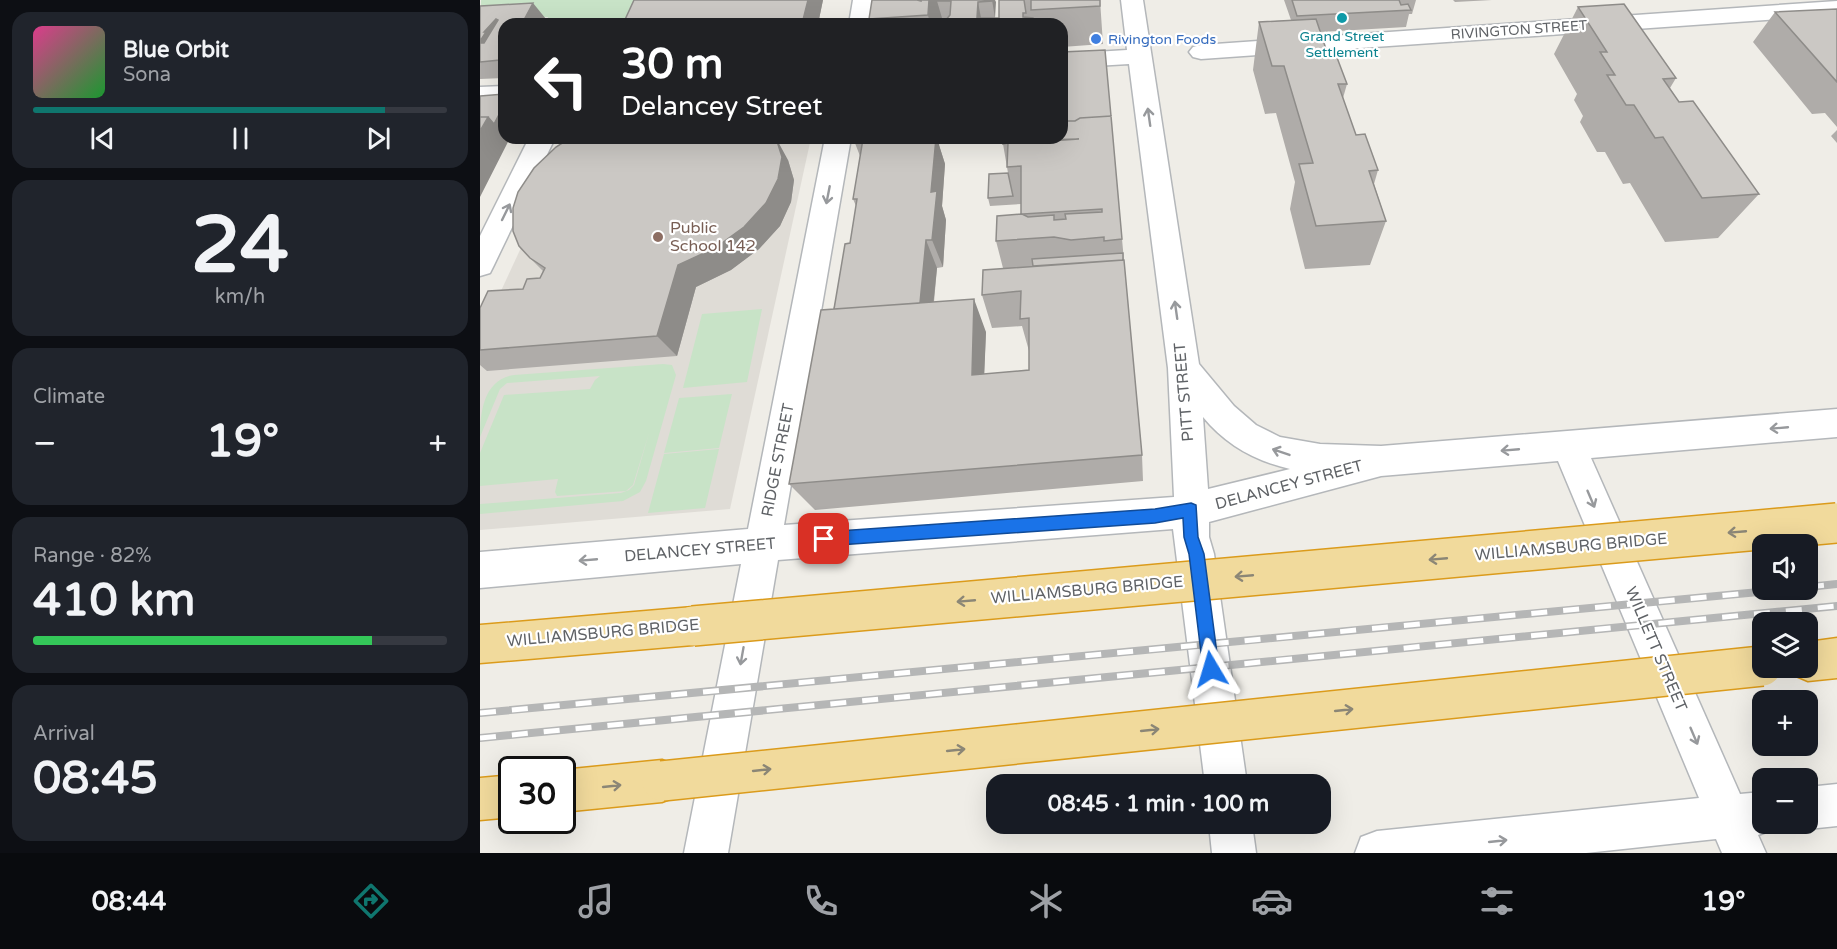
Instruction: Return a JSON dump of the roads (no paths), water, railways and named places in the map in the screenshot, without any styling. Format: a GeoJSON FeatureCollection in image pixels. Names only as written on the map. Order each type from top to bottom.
{"type":"FeatureCollection","features":[{"type":"Feature","properties":{"kind":"highway","name":"WILLIAMSBURG BRIDGE"},"geometry":{"type":"LineString","coordinates":[[480,644],[1837,523]]}},
{"type":"Feature","properties":{"kind":"highway"},"geometry":{"type":"LineString","coordinates":[[1818,660],[1837,658]]}},
{"type":"Feature","properties":{"kind":"highway"},"geometry":{"type":"LineString","coordinates":[[576,790],[1752,667]]}},
{"type":"Feature","properties":{"kind":"highway"},"geometry":{"type":"LineString","coordinates":[[480,799],[498,797]]}},
{"type":"Feature","properties":{"kind":"street"},"geometry":{"type":"LineString","coordinates":[[861,18],[864,0]]}},
{"type":"Feature","properties":{"kind":"street","name":"PITT STREET"},"geometry":{"type":"LineString","coordinates":[[1132,0],[1184,368],[1191,478],[1191,537],[1196,554],[1225,774]]}},
{"type":"Feature","properties":{"kind":"street","name":"RIVINGTON STREET"},"geometry":{"type":"LineString","coordinates":[[1200,52],[1837,8]]}},
{"type":"Feature","properties":{"kind":"street"},"geometry":{"type":"LineString","coordinates":[[1068,61],[1140,56]]}},
{"type":"Feature","properties":{"kind":"street"},"geometry":{"type":"LineString","coordinates":[[480,95],[498,94]]}},
{"type":"Feature","properties":{"kind":"street"},"geometry":{"type":"LineString","coordinates":[[480,265],[539,144]]}},
{"type":"Feature","properties":{"kind":"street","name":"RIDGE STREET"},"geometry":{"type":"LineString","coordinates":[[706,853],[837,144]]}},
{"type":"Feature","properties":{"kind":"street","name":"DELANCEY STREET"},"geometry":{"type":"LineString","coordinates":[[1184,368],[1230,423],[1264,446],[1286,455],[1311,459],[1381,461],[1837,423]]}},
{"type":"Feature","properties":{"kind":"street","name":"WILLETT STREET"},"geometry":{"type":"LineString","coordinates":[[1568,445],[1745,828]]}},
{"type":"Feature","properties":{"kind":"street","name":"DELANCEY STREET"},"geometry":{"type":"LineString","coordinates":[[480,570],[762,545],[1155,516],[1191,510],[1381,461]]}},
{"type":"Feature","properties":{"kind":"street"},"geometry":{"type":"LineString","coordinates":[[1818,807],[1837,805]]}},
{"type":"Feature","properties":{"kind":"street"},"geometry":{"type":"LineString","coordinates":[[1377,853],[1745,828]]}},
{"type":"Feature","properties":{"kind":"street"},"geometry":{"type":"LineString","coordinates":[[1232,834],[1234,853]]}},
{"type":"Feature","properties":{"kind":"railway"},"geometry":{"type":"LineString","coordinates":[[1818,586],[1837,584]]}},
{"type":"Feature","properties":{"kind":"railway"},"geometry":{"type":"LineString","coordinates":[[480,713],[1752,593]]}},
{"type":"Feature","properties":{"kind":"railway"},"geometry":{"type":"LineString","coordinates":[[480,738],[1837,606]]}},
{"type":"Feature","properties":{"kind":"place","name":"Grand Street Settlement"},"geometry":{"type":"Point","coordinates":[1342,18]}},
{"type":"Feature","properties":{"kind":"place","name":"Rivington Foods"},"geometry":{"type":"Point","coordinates":[1096,39]}},
{"type":"Feature","properties":{"kind":"place","name":"Public School 142"},"geometry":{"type":"Point","coordinates":[658,237]}}]}
